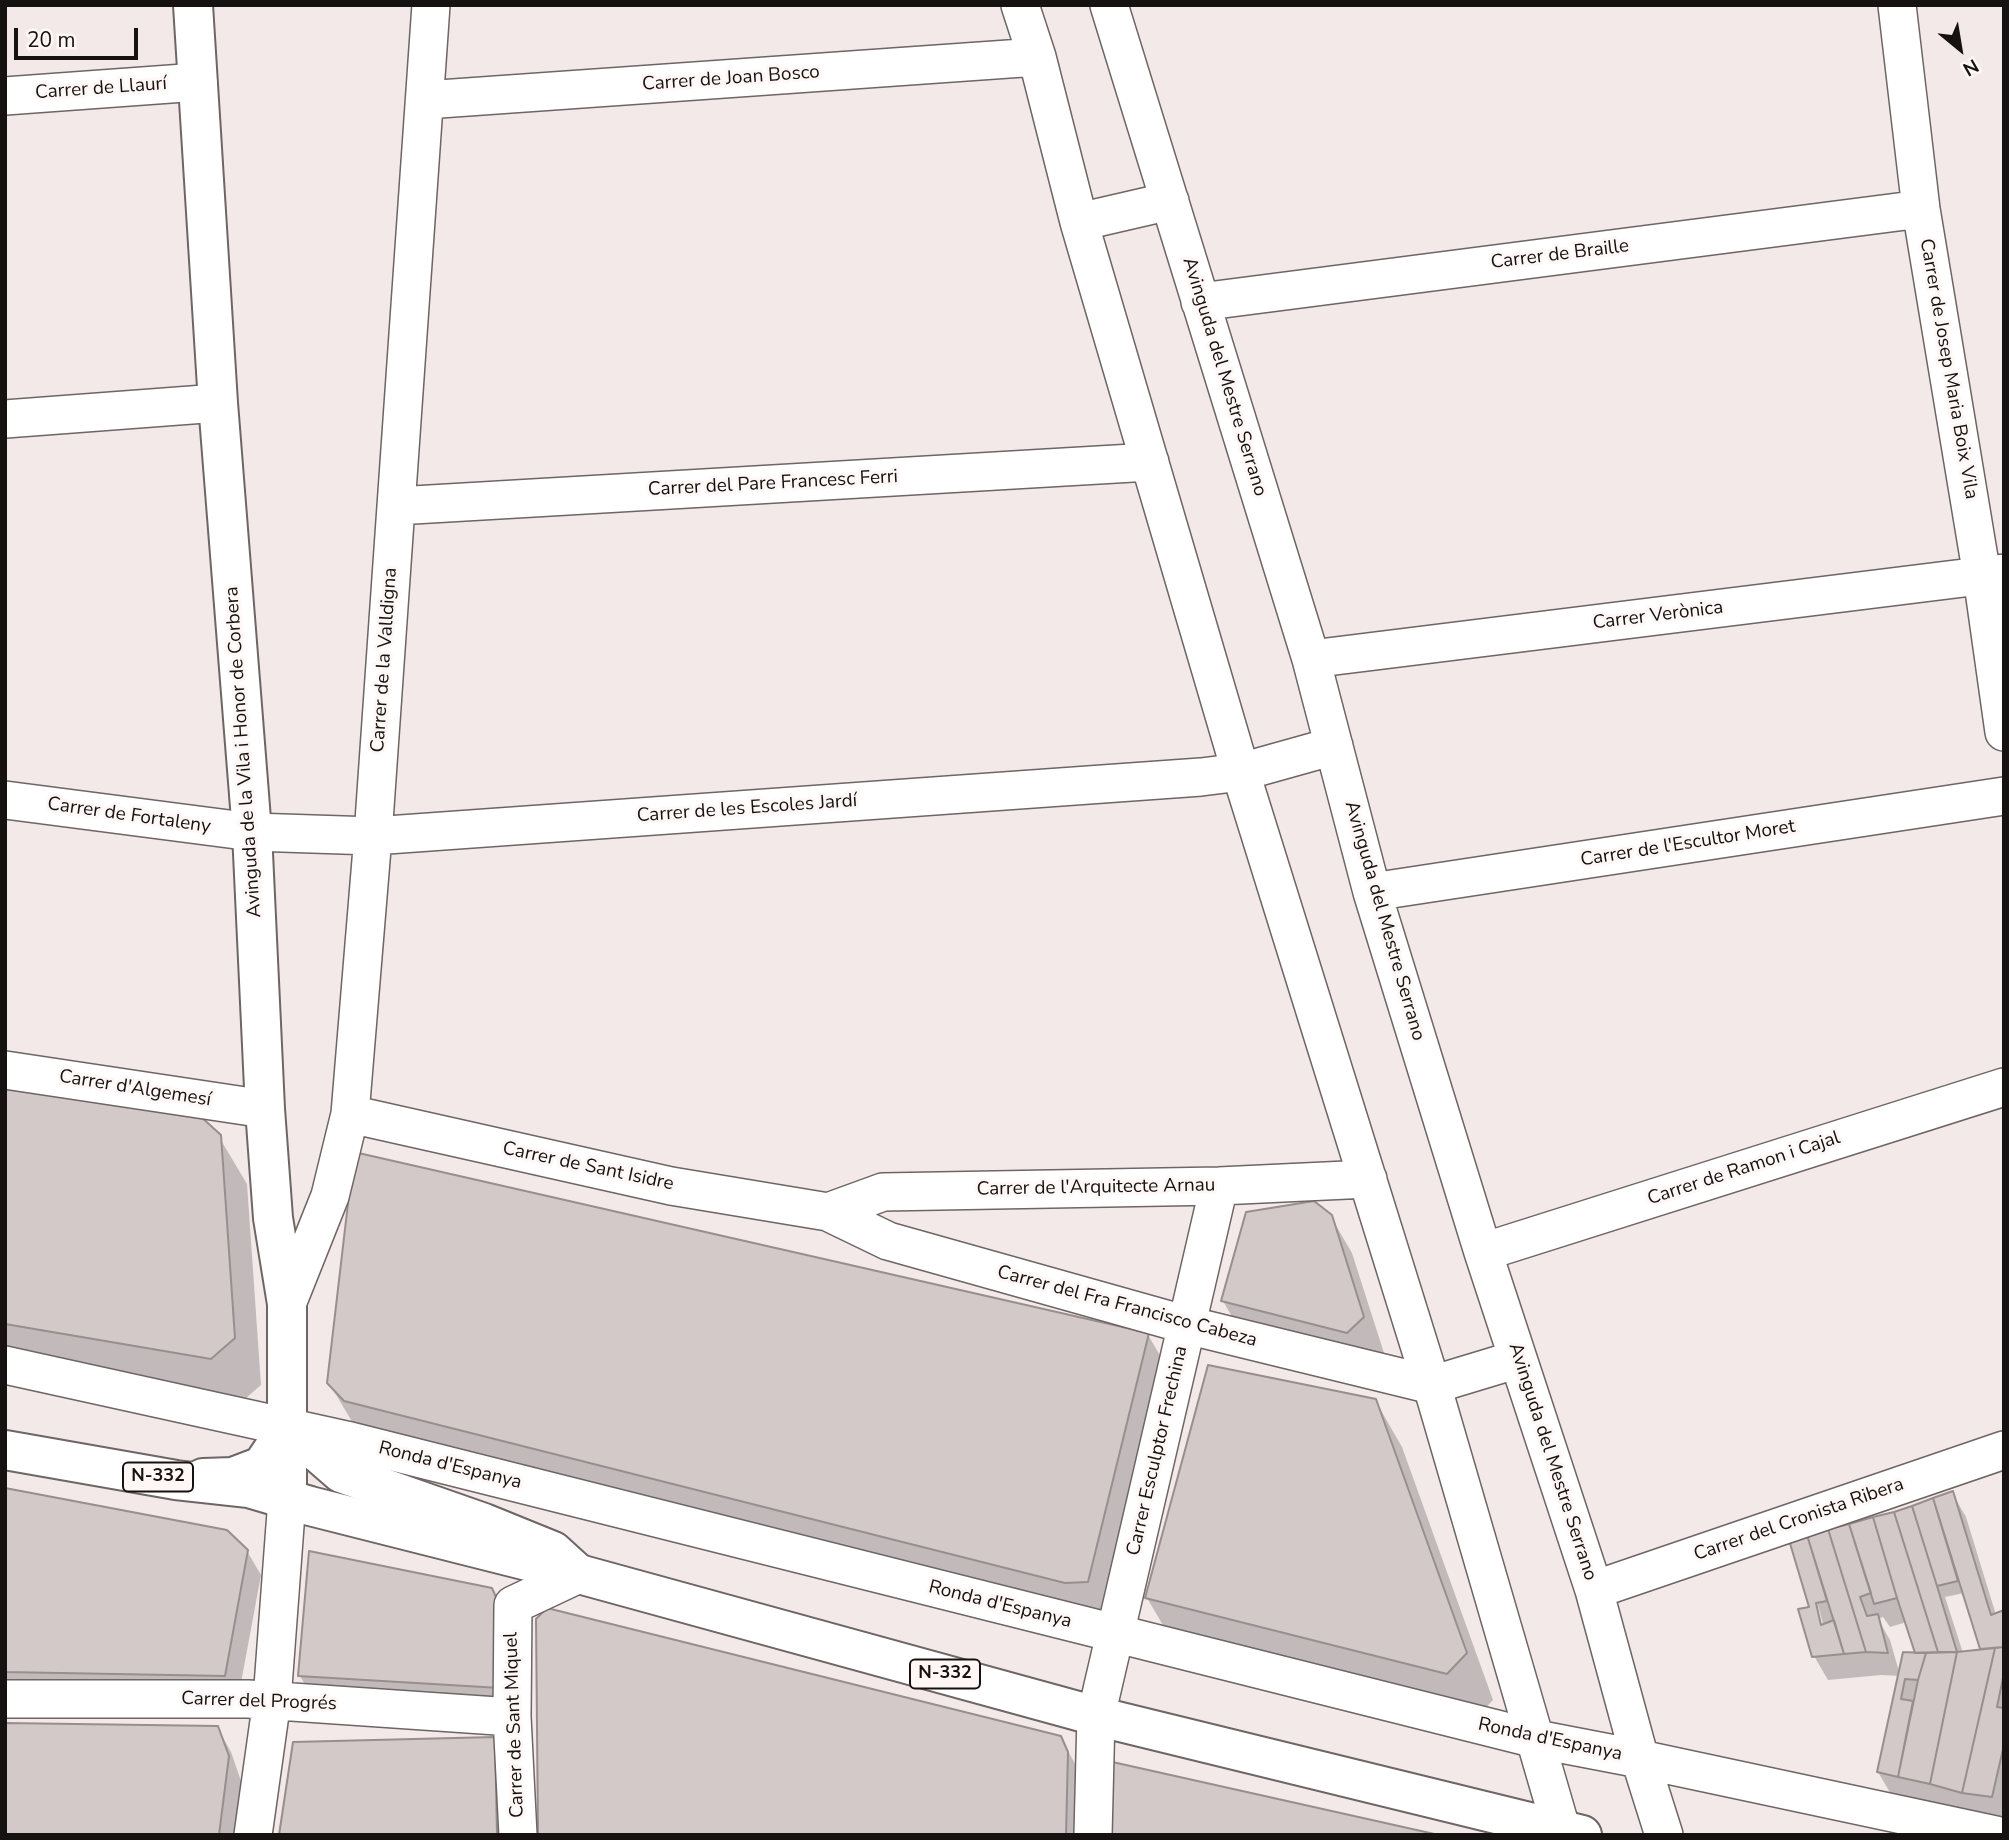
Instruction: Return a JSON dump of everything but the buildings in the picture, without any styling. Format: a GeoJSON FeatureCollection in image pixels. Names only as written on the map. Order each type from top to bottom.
{"type":"FeatureCollection","features":[{"type":"Feature","properties":{"kind":"main road","name":"Avinguda de la Vila i Honor de Corbera"},"geometry":{"type":"LineString","coordinates":[[192,5],[252,832],[265,1109],[273,1218],[287,1304],[287,1499]]}},
{"type":"Feature","properties":{"kind":"main road"},"geometry":{"type":"LineString","coordinates":[[176,1480],[233,1477],[262,1466],[288,1427],[341,1473],[484,1522],[553,1551],[579,1574]]}},
{"type":"Feature","properties":{"kind":"main road","name":"N-332"},"geometry":{"type":"LineString","coordinates":[[5,1450],[176,1480],[249,1488],[579,1574],[1096,1716],[1569,1833]]}},
{"type":"Feature","properties":{"kind":"street","name":"Carrer de la Valldigna"},"geometry":{"type":"LineString","coordinates":[[287,1304],[330,1196],[350,1114],[373,836],[431,5]]}},
{"type":"Feature","properties":{"kind":"street"},"geometry":{"type":"LineString","coordinates":[[1020,5],[1037,57],[1079,222],[1241,772],[1432,1385],[1536,1740],[1569,1833]]}},
{"type":"Feature","properties":{"kind":"street","name":"Avinguda del Mestre Serrano"},"geometry":{"type":"LineString","coordinates":[[1109,5],[1311,659],[1372,891],[1483,1251],[1594,1590],[1640,1759],[1664,1835]]}},
{"type":"Feature","properties":{"kind":"street","name":"Carrer de Josep Maria Boix Vila"},"geometry":{"type":"LineString","coordinates":[[1897,5],[1921,209],[1993,574],[2004,732]]}},
{"type":"Feature","properties":{"kind":"street","name":"Carrer de Joan Bosco"},"geometry":{"type":"LineString","coordinates":[[425,100],[1037,57]]}},
{"type":"Feature","properties":{"kind":"street","name":"Carrer de Llaurí"},"geometry":{"type":"LineString","coordinates":[[5,96],[198,82]]}},
{"type":"Feature","properties":{"kind":"street"},"geometry":{"type":"LineString","coordinates":[[1079,222],[1170,201]]}},
{"type":"Feature","properties":{"kind":"street","name":"Carrer de Braille"},"geometry":{"type":"LineString","coordinates":[[1200,302],[1921,209]]}},
{"type":"Feature","properties":{"kind":"street"},"geometry":{"type":"LineString","coordinates":[[5,419],[219,403]]}},
{"type":"Feature","properties":{"kind":"street","name":"Carrer del Pare Francesc Ferri"},"geometry":{"type":"LineString","coordinates":[[396,506],[1150,462]]}},
{"type":"Feature","properties":{"kind":"street","name":"Carrer Verònica"},"geometry":{"type":"LineString","coordinates":[[1311,659],[1993,574]]}},
{"type":"Feature","properties":{"kind":"street","name":"Carrer de les Escoles Jardí"},"geometry":{"type":"LineString","coordinates":[[252,832],[373,836],[1187,778],[1241,772],[1334,746]]}},
{"type":"Feature","properties":{"kind":"street","name":"Carrer de l'Escultor Moret"},"geometry":{"type":"LineString","coordinates":[[1372,891],[2004,796]]}},
{"type":"Feature","properties":{"kind":"street","name":"Carrer de Fortaleny"},"geometry":{"type":"LineString","coordinates":[[5,800],[252,832]]}},
{"type":"Feature","properties":{"kind":"street","name":"Carrer d'Algemesí"},"geometry":{"type":"LineString","coordinates":[[5,1070],[265,1109]]}},
{"type":"Feature","properties":{"kind":"street","name":"Carrer de Ramon i Cajal"},"geometry":{"type":"LineString","coordinates":[[1483,1251],[2004,1087]]}},
{"type":"Feature","properties":{"kind":"street","name":"Carrer de Sant Isidre"},"geometry":{"type":"LineString","coordinates":[[350,1114],[671,1186],[828,1212]]}},
{"type":"Feature","properties":{"kind":"street","name":"Carrer de l'Arquitecte Arnau"},"geometry":{"type":"LineString","coordinates":[[828,1212],[883,1192],[1219,1186],[1368,1179]]}},
{"type":"Feature","properties":{"kind":"street","name":"Carrer Esculptor Frechina"},"geometry":{"type":"LineString","coordinates":[[1093,1835],[1096,1716],[1219,1186]]}},
{"type":"Feature","properties":{"kind":"street","name":"Carrer del Fra Francisco Cabeza"},"geometry":{"type":"LineString","coordinates":[[828,1212],[888,1241],[1187,1325],[1432,1385]]}},
{"type":"Feature","properties":{"kind":"street"},"geometry":{"type":"LineString","coordinates":[[1432,1385],[1518,1359]]}},
{"type":"Feature","properties":{"kind":"street","name":"Ronda d'Espanya"},"geometry":{"type":"LineString","coordinates":[[5,1365],[359,1443],[1536,1740],[1640,1759],[1996,1835]]}},
{"type":"Feature","properties":{"kind":"street","name":"Carrer del Cronista Ribera"},"geometry":{"type":"LineString","coordinates":[[1594,1590],[2004,1450]]}},
{"type":"Feature","properties":{"kind":"street"},"geometry":{"type":"LineString","coordinates":[[253,1835],[272,1700],[287,1499]]}},
{"type":"Feature","properties":{"kind":"street","name":"Carrer de Sant Miquel"},"geometry":{"type":"LineString","coordinates":[[518,1835],[512,1717],[513,1605],[579,1574]]}},
{"type":"Feature","properties":{"kind":"street","name":"Carrer del Progrés"},"geometry":{"type":"LineString","coordinates":[[5,1699],[272,1700],[512,1717]]}}]}
